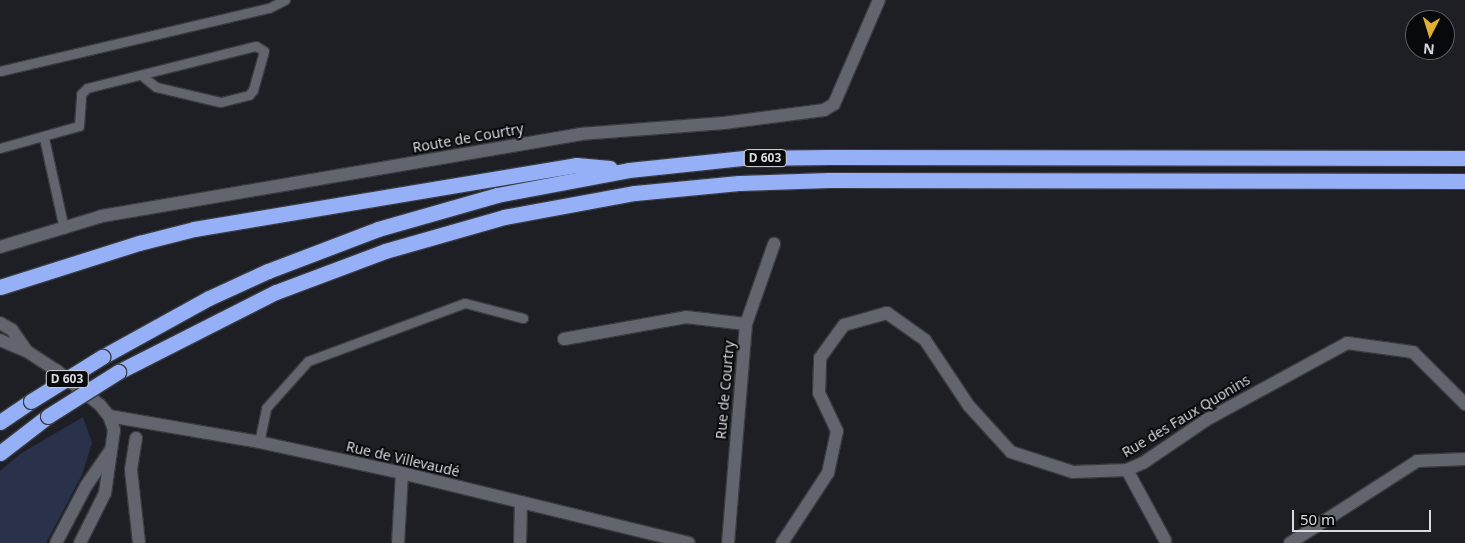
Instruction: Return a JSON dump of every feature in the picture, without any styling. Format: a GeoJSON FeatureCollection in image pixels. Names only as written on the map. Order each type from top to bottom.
{"type":"FeatureCollection","features":[{"type":"Feature","properties":{"kind":"highway","name":"D 603"},"geometry":{"type":"LineString","coordinates":[[0,422],[102,357],[209,298],[268,271],[378,229],[497,195],[629,170],[744,158],[1465,158]]}},
{"type":"Feature","properties":{"kind":"highway"},"geometry":{"type":"LineString","coordinates":[[0,288],[139,243],[194,229],[576,165],[629,170]]}},
{"type":"Feature","properties":{"kind":"highway","name":"D 603"},"geometry":{"type":"LineString","coordinates":[[0,453],[48,416],[118,372],[276,292],[385,251],[504,217],[635,193],[722,184],[829,180],[1465,181]]}},
{"type":"Feature","properties":{"kind":"street","name":"Route de Courtry"},"geometry":{"type":"LineString","coordinates":[[0,247],[102,216],[580,134],[724,123],[824,110],[834,104],[880,0]]}},
{"type":"Feature","properties":{"kind":"street","name":"Rue de Courtry"},"geometry":{"type":"LineString","coordinates":[[728,543],[746,324],[774,244]]}},
{"type":"Feature","properties":{"kind":"street","name":"Rue des Faux Quonins"},"geometry":{"type":"LineString","coordinates":[[782,543],[828,473],[837,431],[820,393],[820,358],[844,325],[887,313],[925,340],[969,406],[1010,452],[1073,472],[1127,470],[1143,463],[1206,420],[1347,344],[1413,352],[1465,404]]}},
{"type":"Feature","properties":{"kind":"street"},"geometry":{"type":"LineString","coordinates":[[564,339],[686,317],[746,324]]}},
{"type":"Feature","properties":{"kind":"street"},"geometry":{"type":"LineString","coordinates":[[0,323],[12,330],[28,352]]}},
{"type":"Feature","properties":{"kind":"street"},"geometry":{"type":"LineString","coordinates":[[0,340],[28,352],[93,399],[109,416],[114,430],[105,493],[80,543]]}},
{"type":"Feature","properties":{"kind":"street","name":"Rue de Villevaudé"},"geometry":{"type":"LineString","coordinates":[[109,416],[259,442],[402,473],[689,543]]}},
{"type":"Feature","properties":{"kind":"street"},"geometry":{"type":"LineString","coordinates":[[136,438],[131,470],[138,543]]}},
{"type":"Feature","properties":{"kind":"street"},"geometry":{"type":"LineString","coordinates":[[56,543],[86,486],[113,447]]}},
{"type":"Feature","properties":{"kind":"street"},"geometry":{"type":"LineString","coordinates":[[1290,543],[1418,461],[1465,459]]}},
{"type":"Feature","properties":{"kind":"street"},"geometry":{"type":"LineString","coordinates":[[1127,470],[1165,540]]}},
{"type":"Feature","properties":{"kind":"street"},"geometry":{"type":"LineString","coordinates":[[398,543],[402,473]]}},
{"type":"Feature","properties":{"kind":"street"},"geometry":{"type":"LineString","coordinates":[[520,543],[521,502]]}},
{"type":"Feature","properties":{"kind":"lane"},"geometry":{"type":"LineString","coordinates":[[0,71],[269,8],[285,0]]}},
{"type":"Feature","properties":{"kind":"lane"},"geometry":{"type":"LineString","coordinates":[[0,148],[44,138],[80,126],[81,94],[87,88],[256,46],[264,51],[253,90],[249,95],[220,102],[156,87],[141,75]]}},
{"type":"Feature","properties":{"kind":"lane"},"geometry":{"type":"LineString","coordinates":[[44,138],[64,229]]}},
{"type":"Feature","properties":{"kind":"lane"},"geometry":{"type":"LineString","coordinates":[[259,442],[266,408],[308,361],[465,303],[523,318]]}},
{"type":"Feature","properties":{"kind":"shaded area"},"geometry":{"type":"Polygon","coordinates":[[[83,417],[92,443],[82,475],[46,543],[0,543],[0,471],[20,454],[83,417]]]}}]}
